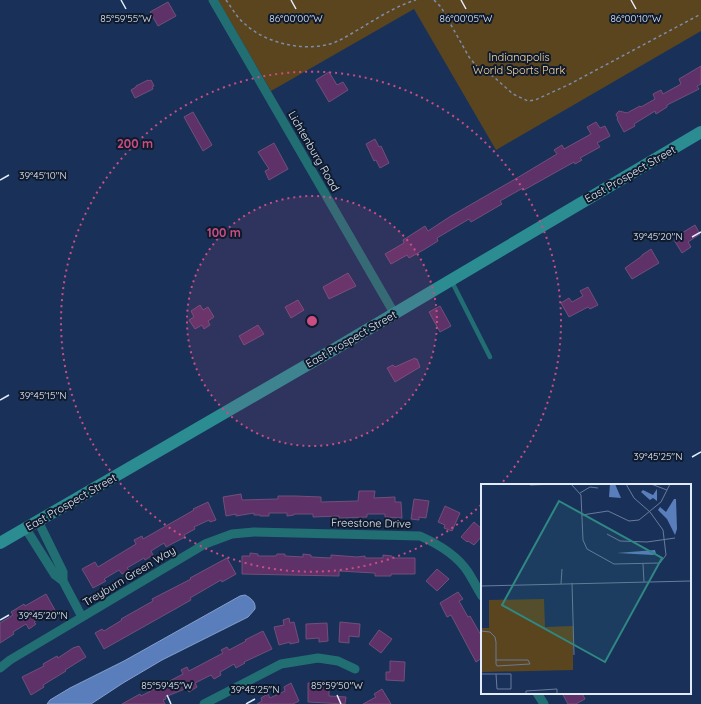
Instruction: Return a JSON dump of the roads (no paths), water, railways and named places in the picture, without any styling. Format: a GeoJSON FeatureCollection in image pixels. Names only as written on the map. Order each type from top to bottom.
{"type":"FeatureCollection","features":[{"type":"Feature","properties":{"kind":"street","name":"Lichtenburg Road"},"geometry":{"type":"LineString","coordinates":[[213,0],[394,313]]}},
{"type":"Feature","properties":{"kind":"street","name":"East Prospect Street"},"geometry":{"type":"LineString","coordinates":[[0,544],[701,132]]}},
{"type":"Feature","properties":{"kind":"street"},"geometry":{"type":"LineString","coordinates":[[38,521],[63,572],[63,581]]}},
{"type":"Feature","properties":{"kind":"street"},"geometry":{"type":"LineString","coordinates":[[26,529],[55,575],[63,581],[82,617]]}},
{"type":"Feature","properties":{"kind":"street","name":"Freestone Drive"},"geometry":{"type":"LineString","coordinates":[[232,534],[254,532],[420,536],[438,545],[455,558],[467,570],[481,594]]}},
{"type":"Feature","properties":{"kind":"street","name":"Treyburn Green Way"},"geometry":{"type":"LineString","coordinates":[[0,668],[10,660],[205,544],[232,534]]}},
{"type":"Feature","properties":{"kind":"street"},"geometry":{"type":"LineString","coordinates":[[204,704],[281,664],[318,658],[338,661],[355,669]]}},
{"type":"Feature","properties":{"kind":"lane"},"geometry":{"type":"LineString","coordinates":[[451,279],[490,357]]}},
{"type":"Feature","properties":{"kind":"water"},"geometry":{"type":"Polygon","coordinates":[[[245,595],[253,600],[255,604],[255,609],[248,617],[162,660],[91,704],[47,704],[50,700],[70,688],[124,661],[240,596],[245,595]]]}},
{"type":"Feature","properties":{"kind":"park label","name":"Indianapolis World Sports Park"},"geometry":{"type":"Point","coordinates":[519,63]}}]}
